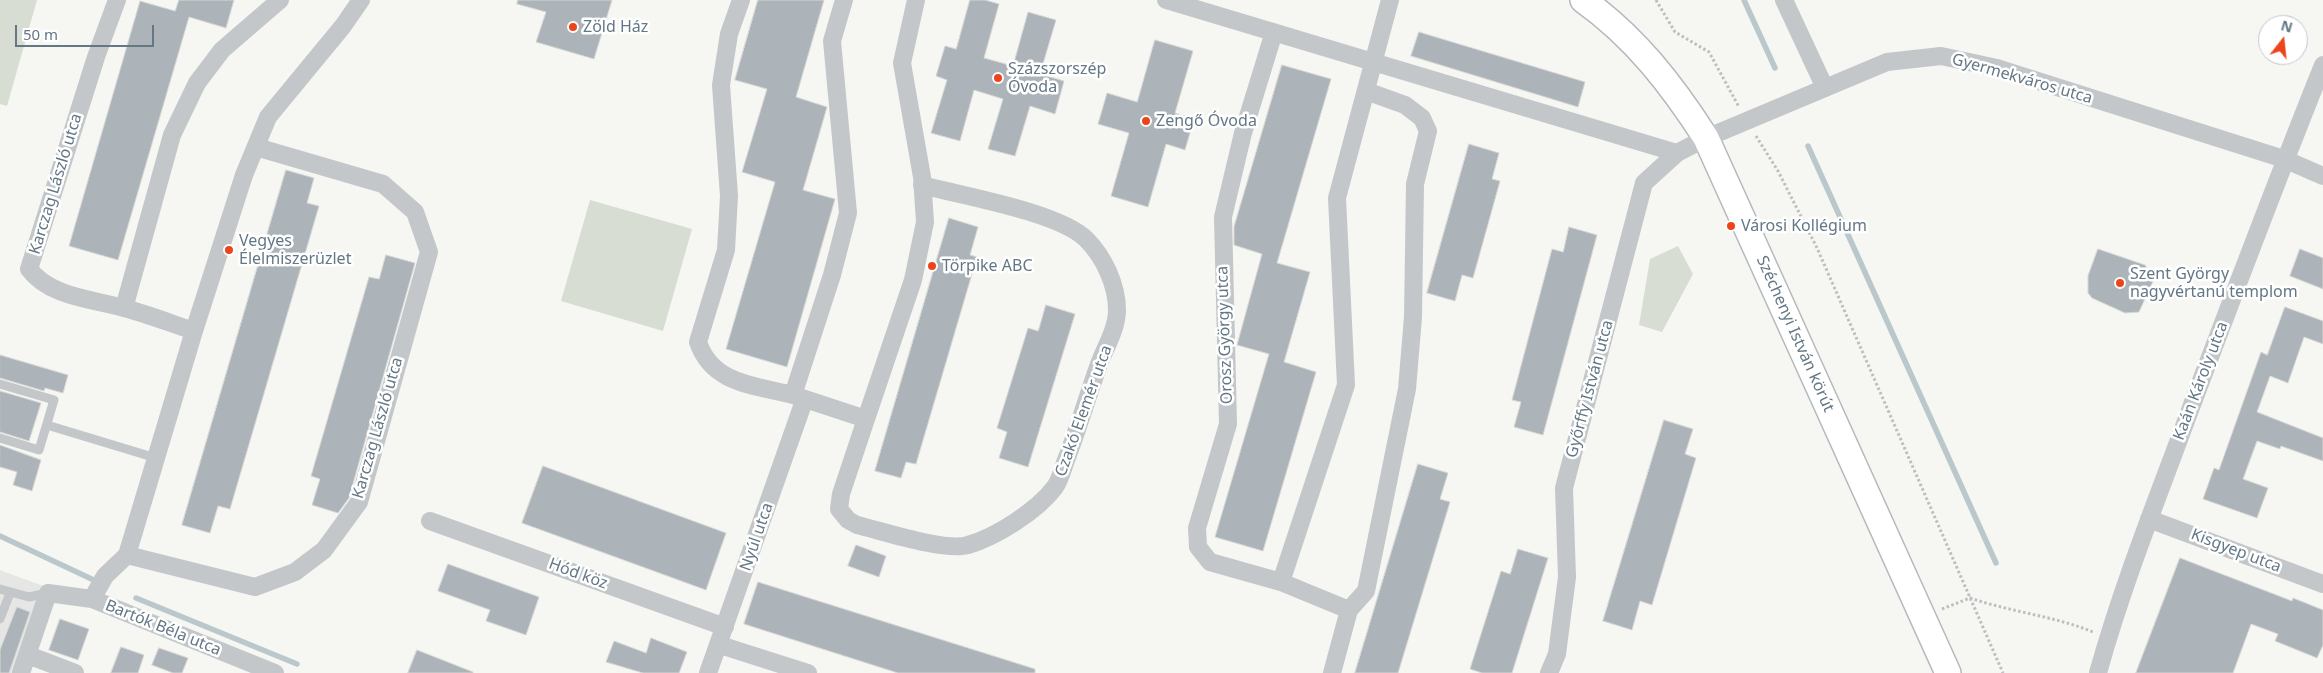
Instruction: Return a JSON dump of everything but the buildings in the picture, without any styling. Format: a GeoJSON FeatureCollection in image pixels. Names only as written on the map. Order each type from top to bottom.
{"type":"FeatureCollection","features":[{"type":"Feature","properties":{"kind":"street","name":"Karczag László utca"},"geometry":{"type":"LineString","coordinates":[[117,0],[96,57],[29,269],[37,280],[68,294],[124,308],[194,331]]}},
{"type":"Feature","properties":{"kind":"street"},"geometry":{"type":"LineString","coordinates":[[124,308],[172,135],[197,83],[222,50],[280,0]]}},
{"type":"Feature","properties":{"kind":"street"},"geometry":{"type":"LineString","coordinates":[[92,599],[105,576],[127,555],[194,331],[268,116],[343,26],[361,0]]}},
{"type":"Feature","properties":{"kind":"street"},"geometry":{"type":"LineString","coordinates":[[740,0],[729,34],[721,85],[729,196],[726,250],[698,342],[702,355],[712,368],[727,378],[866,419]]}},
{"type":"Feature","properties":{"kind":"street"},"geometry":{"type":"LineString","coordinates":[[798,398],[848,213],[832,41],[844,0]]}},
{"type":"Feature","properties":{"kind":"street","name":"Czakó Elemér utca"},"geometry":{"type":"LineString","coordinates":[[916,0],[902,63],[922,185],[924,222],[913,280],[841,494],[839,509],[848,520],[857,525],[940,544],[966,546],[989,538],[1041,503],[1056,486],[1099,364],[1111,338],[1117,311],[1113,283],[1100,258],[1086,239],[1068,225],[1040,215],[922,185]]}},
{"type":"Feature","properties":{"kind":"street"},"geometry":{"type":"LineString","coordinates":[[1166,0],[1677,153]]}},
{"type":"Feature","properties":{"kind":"street"},"geometry":{"type":"LineString","coordinates":[[1281,582],[1346,385],[1337,198],[1390,0]]}},
{"type":"Feature","properties":{"kind":"street","name":"Széchenyi István körút"},"geometry":{"type":"LineString","coordinates":[[1583,0],[1608,18],[1650,58],[1706,138],[1948,673]]}},
{"type":"Feature","properties":{"kind":"street"},"geometry":{"type":"LineString","coordinates":[[1784,0],[1824,88]]}},
{"type":"Feature","properties":{"kind":"street","name":"Orosz György utca"},"geometry":{"type":"LineString","coordinates":[[1274,32],[1243,133],[1223,217],[1228,424],[1197,528],[1198,547],[1210,562],[1281,582],[1349,610]]}},
{"type":"Feature","properties":{"kind":"street","name":"Gyermekváros utca"},"geometry":{"type":"LineString","coordinates":[[1706,138],[1887,62],[1941,56],[1997,68],[2284,159],[2323,176]]}},
{"type":"Feature","properties":{"kind":"street","name":"Kaán Károly utca"},"geometry":{"type":"LineString","coordinates":[[2098,673],[2108,638],[2149,519],[2284,159],[2323,64]]}},
{"type":"Feature","properties":{"kind":"street"},"geometry":{"type":"LineString","coordinates":[[1332,673],[1349,610],[1366,591],[1407,389],[1412,317],[1415,184],[1428,130],[1422,118],[1405,105],[1366,91]]}},
{"type":"Feature","properties":{"kind":"street","name":"Győrffy István utca"},"geometry":{"type":"LineString","coordinates":[[1549,673],[1557,654],[1567,577],[1564,488],[1644,182],[1677,153],[1706,138]]}},
{"type":"Feature","properties":{"kind":"street","name":"Karczag László utca"},"geometry":{"type":"LineString","coordinates":[[127,555],[255,587],[295,572],[324,550],[358,502],[429,252],[415,212],[383,184],[256,147]]}},
{"type":"Feature","properties":{"kind":"street","name":"Nyúl utca"},"geometry":{"type":"LineString","coordinates":[[708,673],[720,645],[798,398]]}},
{"type":"Feature","properties":{"kind":"street","name":"Kisgyep utca"},"geometry":{"type":"LineString","coordinates":[[2149,519],[2323,584]]}},
{"type":"Feature","properties":{"kind":"street","name":"Hód köz"},"geometry":{"type":"LineString","coordinates":[[430,521],[725,628]]}},
{"type":"Feature","properties":{"kind":"street"},"geometry":{"type":"LineString","coordinates":[[21,673],[48,593]]}},
{"type":"Feature","properties":{"kind":"street","name":"Bartók Béla utca"},"geometry":{"type":"LineString","coordinates":[[48,593],[92,599],[275,673]]}},
{"type":"Feature","properties":{"kind":"street"},"geometry":{"type":"LineString","coordinates":[[720,645],[808,673]]}},
{"type":"Feature","properties":{"kind":"street"},"geometry":{"type":"LineString","coordinates":[[28,655],[75,673]]}},
{"type":"Feature","properties":{"kind":"lane"},"geometry":{"type":"LineString","coordinates":[[0,384],[54,400],[39,450],[0,438]]}},
{"type":"Feature","properties":{"kind":"lane"},"geometry":{"type":"LineString","coordinates":[[47,425],[156,458]]}},
{"type":"Feature","properties":{"kind":"lane"},"geometry":{"type":"LineString","coordinates":[[0,589],[29,597],[48,593]]}},
{"type":"Feature","properties":{"kind":"lane"},"geometry":{"type":"LineString","coordinates":[[0,619],[10,593]]}},
{"type":"Feature","properties":{"kind":"path"},"geometry":{"type":"LineString","coordinates":[[1656,0],[1675,32],[1709,52],[1746,121],[1778,171],[1817,248],[2004,673]]}},
{"type":"Feature","properties":{"kind":"path"},"geometry":{"type":"LineString","coordinates":[[1923,617],[1970,598],[2002,609],[2075,624],[2108,638]]}},
{"type":"Feature","properties":{"kind":"shaded area"},"geometry":{"type":"Polygon","coordinates":[[[0,0],[37,0],[7,106],[0,104],[0,0]]]}},
{"type":"Feature","properties":{"kind":"shaded area"},"geometry":{"type":"Polygon","coordinates":[[[590,200],[692,229],[663,331],[561,301],[590,200]]]}},
{"type":"Feature","properties":{"kind":"shaded area"},"geometry":{"type":"Polygon","coordinates":[[[1678,246],[1693,274],[1662,332],[1639,325],[1650,259],[1678,246]]]}},
{"type":"Feature","properties":{"kind":"shaded area"},"geometry":{"type":"Polygon","coordinates":[[[0,570],[46,587],[14,673],[0,673],[0,570]]]}},
{"type":"Feature","properties":{"kind":"waterway"},"geometry":{"type":"LineString","coordinates":[[1744,0],[1775,68]]}},
{"type":"Feature","properties":{"kind":"waterway"},"geometry":{"type":"LineString","coordinates":[[1808,146],[1996,563]]}},
{"type":"Feature","properties":{"kind":"waterway"},"geometry":{"type":"LineString","coordinates":[[0,536],[98,582]]}},
{"type":"Feature","properties":{"kind":"waterway"},"geometry":{"type":"LineString","coordinates":[[136,598],[297,664]]}},
{"type":"Feature","properties":{"kind":"place","name":"Zöld Ház"},"geometry":{"type":"Point","coordinates":[573,27]}},
{"type":"Feature","properties":{"kind":"place","name":"Százszorszép Óvoda"},"geometry":{"type":"Point","coordinates":[998,78]}},
{"type":"Feature","properties":{"kind":"place","name":"Zengő Óvoda"},"geometry":{"type":"Point","coordinates":[1146,121]}},
{"type":"Feature","properties":{"kind":"place","name":"Városi Kollégium"},"geometry":{"type":"Point","coordinates":[1731,226]}},
{"type":"Feature","properties":{"kind":"place","name":"Vegyes Élelmiszerüzlet"},"geometry":{"type":"Point","coordinates":[229,250]}},
{"type":"Feature","properties":{"kind":"place","name":"Törpike ABC"},"geometry":{"type":"Point","coordinates":[932,266]}},
{"type":"Feature","properties":{"kind":"place","name":"Szent György nagyvértanú templom"},"geometry":{"type":"Point","coordinates":[2120,283]}}]}
